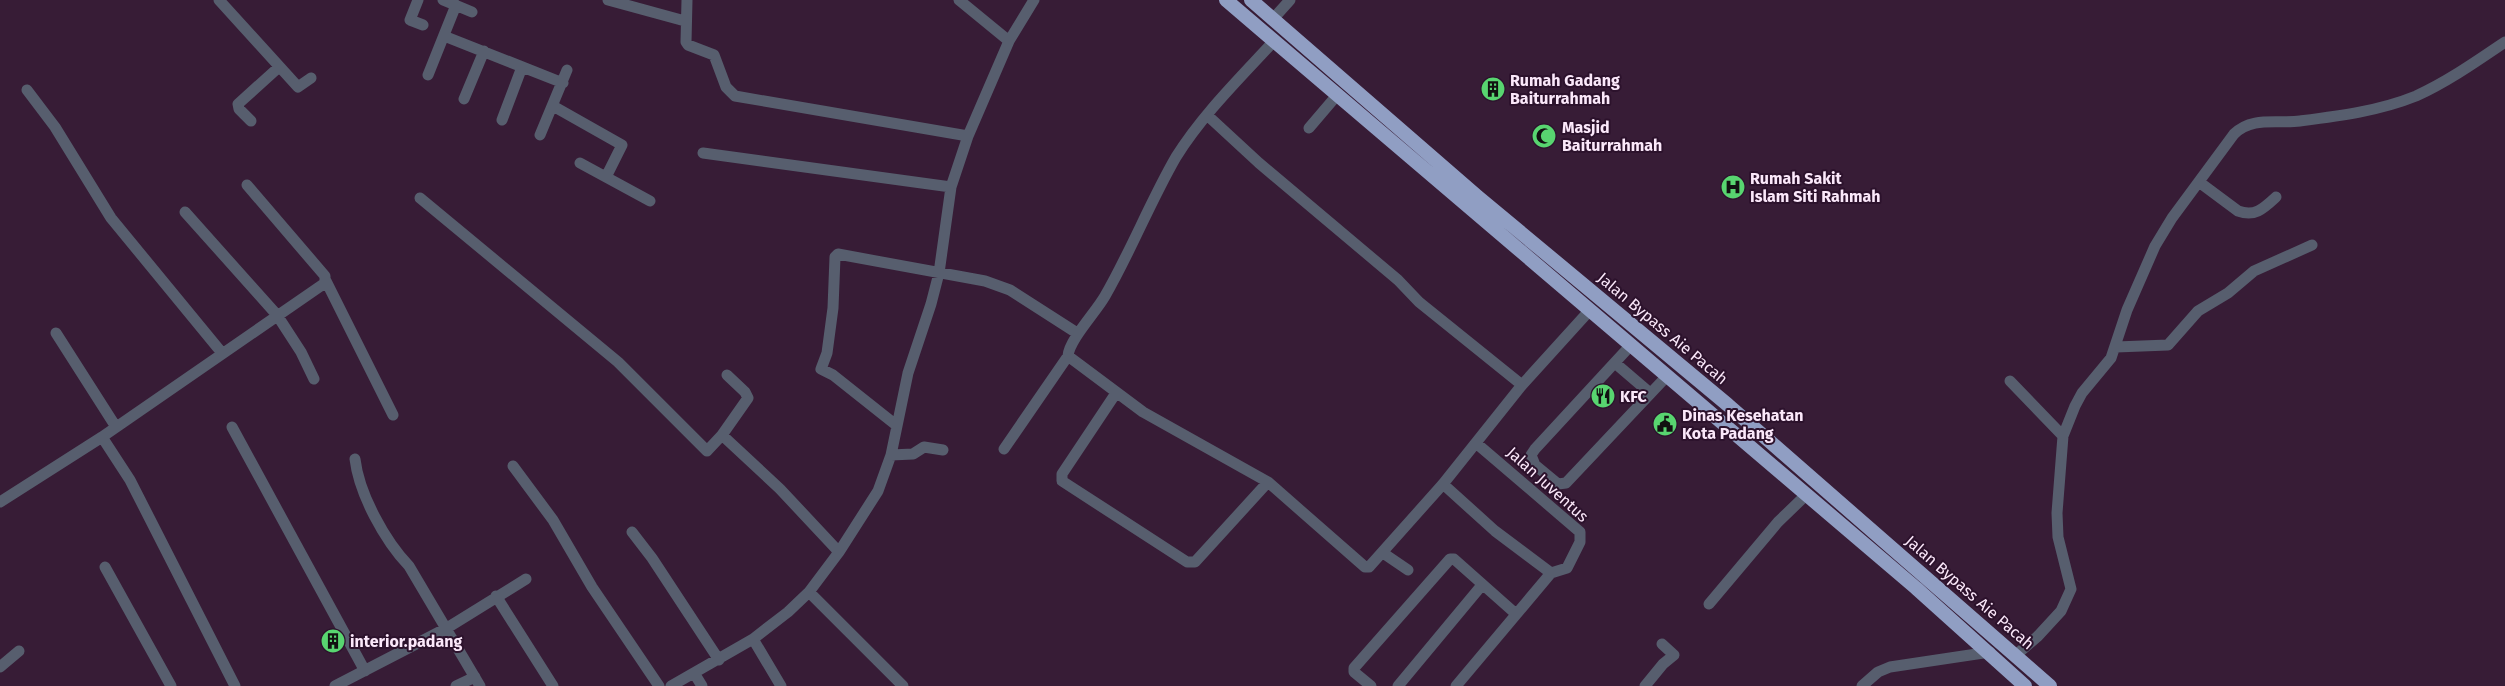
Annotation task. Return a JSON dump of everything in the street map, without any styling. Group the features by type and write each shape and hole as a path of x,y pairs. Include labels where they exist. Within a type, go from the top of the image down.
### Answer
{"highway":[{"path":"1226,0 1916,588 1990,652 2025,686"},
{"name":"Jalan Bypass Aie Pacah","path":"1251,0 1382,114 1728,405 2016,654 2050,686"},
{"path":"1373,126 1382,114"},
{"path":"1916,588 1926,576"}],"street":[{"path":"219,0 298,87 310,78"},
{"path":"418,0 410,20 423,25"},
{"path":"443,0 472,12"},
{"path":"608,0 685,21"},
{"path":"687,0 685,37 688,45 714,55 726,87 735,96 968,136"},
{"path":"959,0 1009,41"},
{"path":"672,686 753,639 788,612 809,592 839,552 878,491 891,455 908,373 931,304 939,273 951,187 968,136 1009,41 1034,0"},
{"path":"1273,19 1290,0"},
{"path":"428,75 456,5"},
{"path":"444,36 563,83"},
{"path":"1004,449 1068,356 1077,333 1091,318 1106,295 1176,158 1206,115 1274,41"},
{"path":"2016,654 2038,636 2061,611 2071,589 2058,538 2057,513 2063,436 2082,393 2111,358 2126,310 2155,246 2234,134 2244,126 2261,122 2295,122 2383,107 2416,96 2443,82 2505,42"},
{"path":"464,99 484,52"},
{"path":"251,121 239,109 238,104 279,67"},
{"path":"502,120 522,67"},
{"path":"540,136 567,70"},
{"path":"27,90 55,127 111,218 222,353"},
{"path":"1308,128 1338,94"},
{"path":"553,106 622,145 606,177"},
{"path":"1206,115 1259,163 1398,280 1420,302 1522,385"},
{"path":"703,152 951,187"},
{"path":"580,164 650,201"},
{"path":"2199,182 2238,211 2246,213 2257,213 2276,197"},
{"path":"248,185 325,276 393,415"},
{"path":"420,198 618,362 707,451 722,435 748,398 745,392 727,375"},
{"path":"185,212 277,315 301,352 314,379"},
{"path":"2116,347 2165,346 2171,344 2198,311 2228,293 2254,271 2312,245"},
{"path":"896,425 833,375 821,369 827,353 832,316 835,257 842,253 985,281 1010,290 1077,333"},
{"path":"0,502 102,437 326,281"},
{"path":"1068,356 1142,412 1268,482 1365,567 1371,566 1383,553 1443,484 1522,385 1590,310"},
{"path":"56,333 116,427"},
{"path":"1631,345 1535,449 1531,456 1535,465 1558,484 1566,483 1667,376"},
{"path":"1615,363 1650,393"},
{"path":"2010,381 2063,436"},
{"path":"1116,393 1062,474 1062,481 1187,562 1195,562 1268,482"},
{"path":"232,427 365,670"},
{"path":"722,435 780,489 839,552"},
{"path":"102,437 130,480 235,686"},
{"name":"Jalan Juventus","path":"1476,443 1580,532 1580,542 1567,568 1552,573"},
{"path":"891,455 908,456 924,447 943,450"},
{"path":"355,458 361,486 381,526 397,554 409,566 478,682 456,686"},
{"path":"513,466 553,520 592,587 659,686"},
{"path":"1443,484 1495,531 1552,573 1456,686"},
{"path":"1709,604 1778,522 1806,495"},
{"path":"632,532 652,558 719,660"},
{"path":"1383,553 1408,570"},
{"path":"1371,686 1354,672 1354,668 1448,560 1454,559 1516,614"},
{"path":"105,567 170,686"},
{"path":"335,686 447,628 526,579"},
{"path":"1398,686 1482,585"},
{"path":"809,592 903,686"},
{"path":"496,596 553,686"},
{"path":"753,639 781,686"},
{"path":"1645,686 1663,664 1674,655 1662,644"},
{"path":"0,667 20,651"},
{"path":"1862,686 1878,672 1890,667 1990,652"},
{"path":"694,674 702,686"}],"place":[{"name":"Rumah Gadang Baiturrahmah","path":"1493,89"},
{"name":"Masjid Baiturrahmah","path":"1544,136"},
{"name":"Rumah Sakit Islam Siti Rahmah","path":"1733,187"},
{"name":"KFC","path":"1603,396"},
{"name":"Dinas Kesehatan Kota Padang","path":"1665,424"},
{"name":"interior.padang","path":"333,641"}]}
